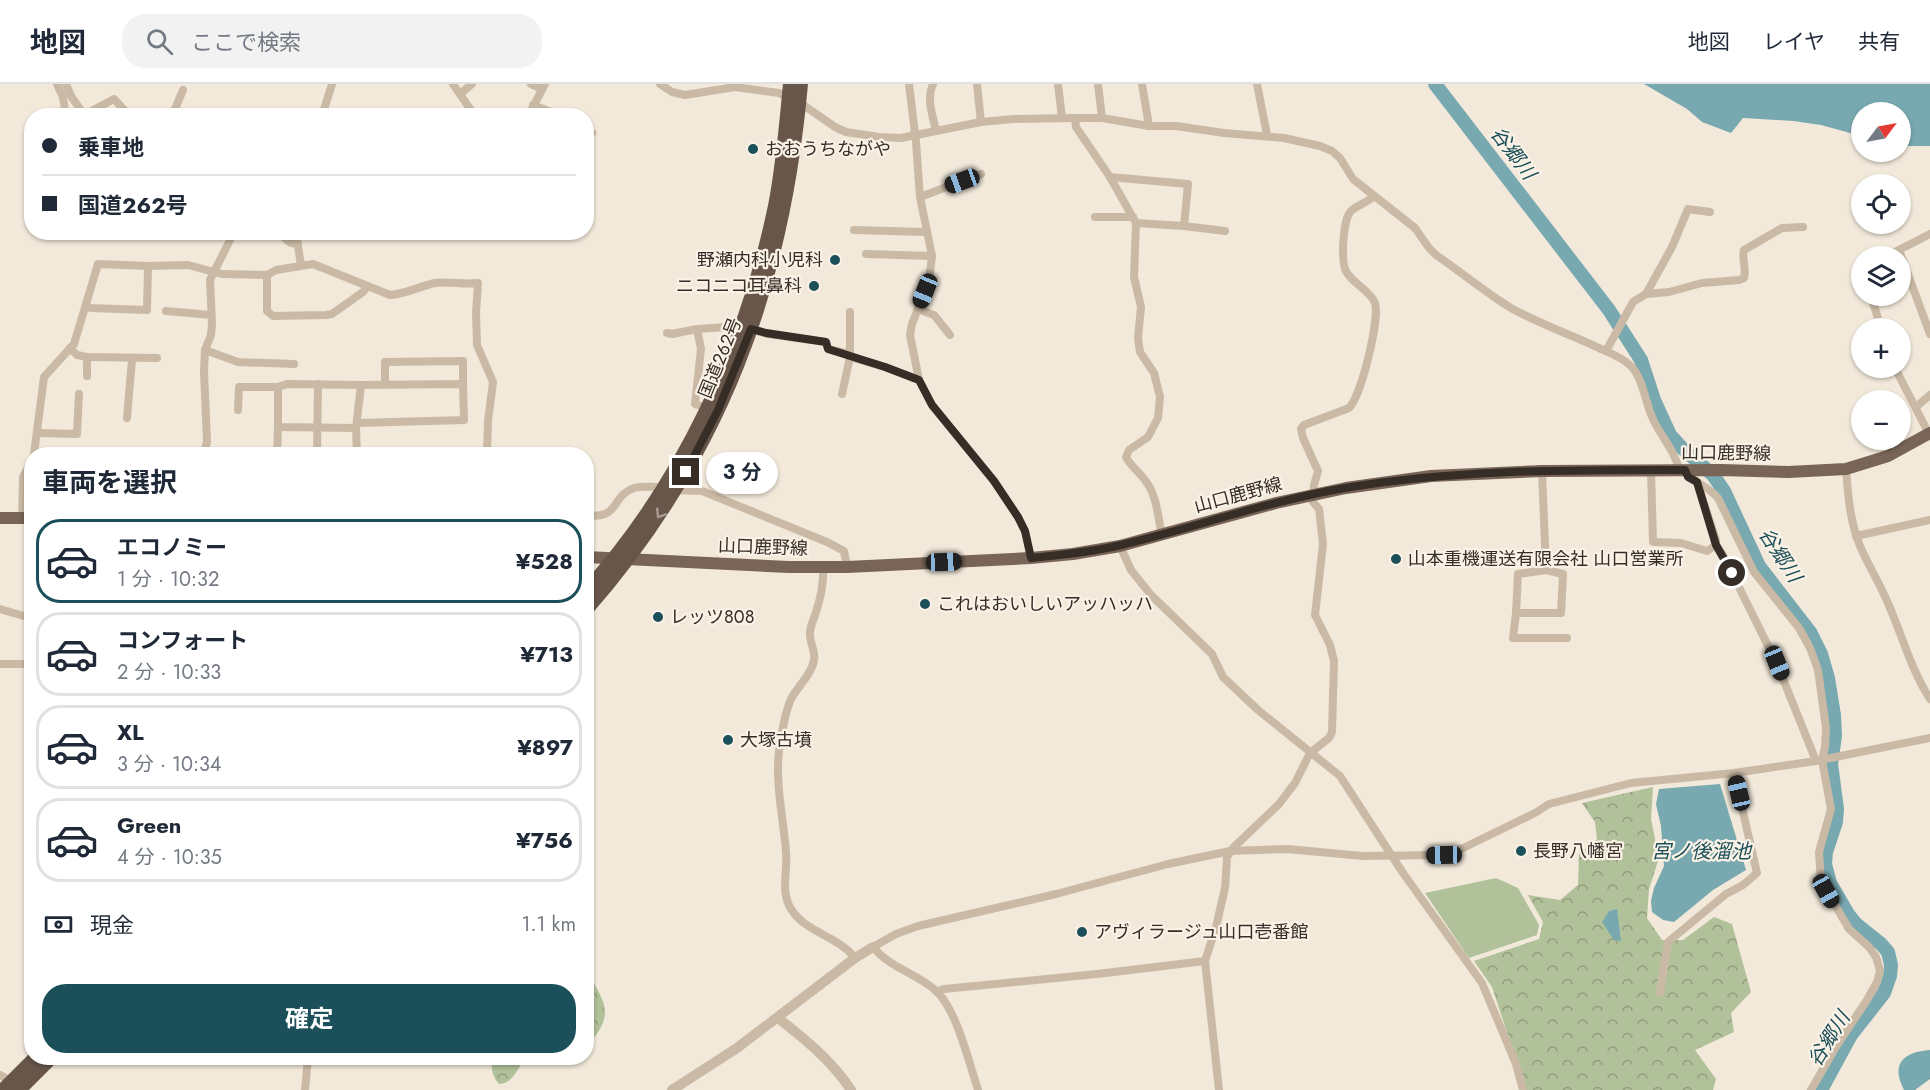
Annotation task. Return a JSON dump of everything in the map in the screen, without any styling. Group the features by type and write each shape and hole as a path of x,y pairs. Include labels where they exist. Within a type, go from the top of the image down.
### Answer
{"highway":[{"name":"国道262号","path":"670,488 765,288 784,208 793,94 801,84"},
{"name":"国道262号","path":"594,598 670,488 718,410 747,327"},
{"name":"国道262号","path":"594,584 621,559"},
{"path":"14,1085 30,1065"},
{"path":"14,1085 41,1065"}],"main road":[{"name":"山口鹿野線","path":"594,557 789,567 847,567 1031,558 1120,546 1313,494 1431,476 1542,471 1651,470 1689,473 1720,470 1788,472 1846,469 1888,456 1930,434"},
{"path":"0,518 24,518"}],"street":[{"path":"57,84 65,108"},
{"path":"66,84 79,108"},
{"path":"324,108 332,84"},
{"path":"453,84 470,108"},
{"path":"460,94 472,84"},
{"path":"531,84 544,87 532,108"},
{"path":"660,84 672,92 685,94 735,87 793,94 835,127 846,132 879,137 901,138 981,122 1013,119 1102,118 1149,126 1176,126 1224,134 1267,135 1320,146 1332,151 1340,158 1353,179 1415,228 1436,255 1511,308 1626,362 1633,369 1651,416 1662,437 1689,473 1716,545 1777,663 1821,760 1831,809 1819,852 1821,880 1848,930 1869,947 1876,957 1880,971 1867,1000 1811,1090"},
{"path":"909,84 920,196 932,256 929,281 910,335 919,380 932,405 994,481 1018,517 1025,531 1031,558"},
{"path":"933,84 930,104 936,131"},
{"path":"977,84 981,122"},
{"path":"1058,84 1062,118"},
{"path":"1098,84 1102,118"},
{"path":"1142,84 1149,126"},
{"path":"1257,84 1267,135"},
{"path":"175,108 183,90"},
{"path":"97,108 114,99 122,108"},
{"path":"533,105 541,108"},
{"path":"1075,118 1076,127 1110,177 1134,220 1134,277 1141,306 1138,338 1140,352 1154,373 1160,397 1158,418 1148,437 1129,450 1126,457 1130,465 1147,482 1153,495 1162,535"},
{"path":"920,196 981,174"},
{"path":"1110,177 1188,184 1184,225"},
{"path":"1219,1090 1205,961 1225,888 1227,856 1279,804 1295,783 1310,753 1329,738 1332,732 1334,661 1330,645 1315,615 1320,587 1323,544 1319,509 1313,502 1318,471 1301,429 1304,425 1352,405 1374,336 1376,306 1373,299 1347,274 1342,258 1342,247 1351,211 1374,196"},
{"path":"1646,294 1672,247 1688,209 1710,212"},
{"path":"1095,217 1225,231"},
{"path":"1606,351 1633,302 1646,294 1670,292 1702,283 1744,278 1746,270 1744,250 1782,228 1803,227"},
{"path":"854,230 926,232"},
{"path":"1907,246 1930,234"},
{"path":"206,447 205,350 211,335 210,280 230,240"},
{"path":"287,240 298,244"},
{"path":"298,240 301,265"},
{"path":"866,254 932,256"},
{"path":"35,447 44,378 74,344 98,264 148,267 188,265 222,274 267,275 276,270 313,264 390,295 399,295 436,283 478,283 477,345 493,382 487,447"},
{"path":"86,307 151,310 148,267"},
{"path":"267,275 267,311 273,316 332,314 363,292 367,286"},
{"path":"1911,283 1930,334"},
{"path":"918,309 934,315 950,335"},
{"path":"166,311 211,315"},
{"path":"842,394 850,357 850,312"},
{"path":"667,333 747,327 778,336 826,342 828,349 919,380"},
{"path":"697,329 701,348 695,404 707,408"},
{"path":"70,348 77,355 87,357 157,358"},
{"path":"205,350 238,362 294,364"},
{"path":"87,357 87,376"},
{"path":"127,418 132,359"},
{"path":"278,427 317,428 464,420 463,361 385,362 385,384"},
{"path":"1900,378 1930,434"},
{"path":"238,410 239,387 278,387 287,384 463,384"},
{"path":"317,447 318,384"},
{"path":"357,447 362,385"},
{"path":"277,447 278,387"},
{"path":"38,433 77,434 79,394"},
{"path":"1916,407 1930,395"},
{"path":"1846,469 1849,502 1856,536 1888,602 1915,673 1930,699"},
{"path":"1651,470 1653,542 1681,543 1707,551 1716,545"},
{"path":"1542,471 1546,570"},
{"path":"1689,473 1711,489 1718,498 1754,572 1799,628 1810,648 1818,669 1826,713 1825,747 1821,760"},
{"path":"594,516 607,514 620,497 634,488 702,491 827,542 844,551 847,567"},
{"path":"1856,536 1930,520"},
{"path":"1120,546 1131,570 1151,596 1212,654 1223,677 1258,710 1340,776 1392,856 1482,983 1516,1064 1523,1090"},
{"path":"823,567 821,595 810,632 814,661 791,700 778,757 777,786 787,865 784,889 791,909 799,918 809,927 838,942 855,958"},
{"path":"1516,613 1561,613 1563,574 1546,570 1518,574 1513,638 1567,638"},
{"path":"0,609 24,616"},
{"path":"0,664 24,664"},
{"path":"672,1090 737,1048 855,958 896,934 918,926 1056,894 1168,864 1230,851 1287,849 1332,854 1444,855 1461,849 1549,804 1631,783 1734,773 1821,760 1930,738"},
{"path":"1660,992 1668,942 1726,894 1743,885 1757,873 1734,773"},
{"path":"873,947 880,956 938,992 954,1021 978,1090"},
{"path":"938,992 944,989 1205,961"},
{"path":"778,1018 830,1063 851,1090"},
{"path":"304,1090 307,1065"}],"green space":[{"path":"1653,787 1651,819 1659,858 1649,889 1647,918 1662,940 1683,940 1714,917 1732,924 1751,992 1731,1013 1734,1032 1695,1050 1716,1079 1713,1090 1526,1090 1492,987 1474,961 1539,939 1543,922 1528,895 1560,900 1578,885 1579,854 1597,839 1595,822 1582,803"},
{"path":"1496,878 1518,888 1539,925 1537,935 1469,958 1425,893"},
{"path":"594,983 601,996 605,1012 594,1037"},
{"path":"492,1065 521,1065 510,1079 499,1084 492,1072"}],"water":[{"path":"1644,84 1930,84 1930,146 1911,146 1911,102 1851,102 1851,133 1821,125 1793,121 1743,118 1731,133 1702,122 1687,109"},
{"name":"宮ノ後溜池","path":"1720,784 1746,870 1713,890 1674,922 1663,920 1652,912 1651,901 1664,866 1661,826 1656,804 1659,789"},
{"path":"1617,909 1621,941 1614,940 1602,922 1609,911"},
{"path":"1930,1050 1930,1079 1915,1090 1904,1090 1898,1073 1902,1061 1913,1053"}],"waterway":[{"name":"谷郷川","path":"1435,84 1609,310 1641,360 1654,400 1670,435 1713,475 1724,491 1759,566 1810,632 1821,654 1828,678 1834,715 1835,736 1831,764 1837,809 1825,864 1830,883 1848,914 1888,952 1891,965 1884,993 1851,1035 1821,1090"}],"place":[{"name":"おおうちながや","path":"753,149"},
{"name":"野瀬内科小児科","path":"835,260"},
{"name":"ニコニコ耳鼻科","path":"814,286"},
{"name":"山本重機運送有限会社 山口営業所","path":"1396,559"},
{"name":"これはおいしいアッハッハ","path":"925,604"},
{"name":"レッツ808","path":"658,617"},
{"name":"大塚古墳","path":"728,740"},
{"name":"長野八幡宮","path":"1521,851"},
{"name":"アヴィラージュ山口壱番館","path":"1082,932"}],"route":[{"path":"686,472 718,410 751,329 789,338 826,342 828,349 919,380 932,405 994,481 1018,517 1025,531 1031,558 1120,546 1313,494 1431,476 1542,471 1685,470 1688,477 1697,482 1716,545 1732,573"}]}
